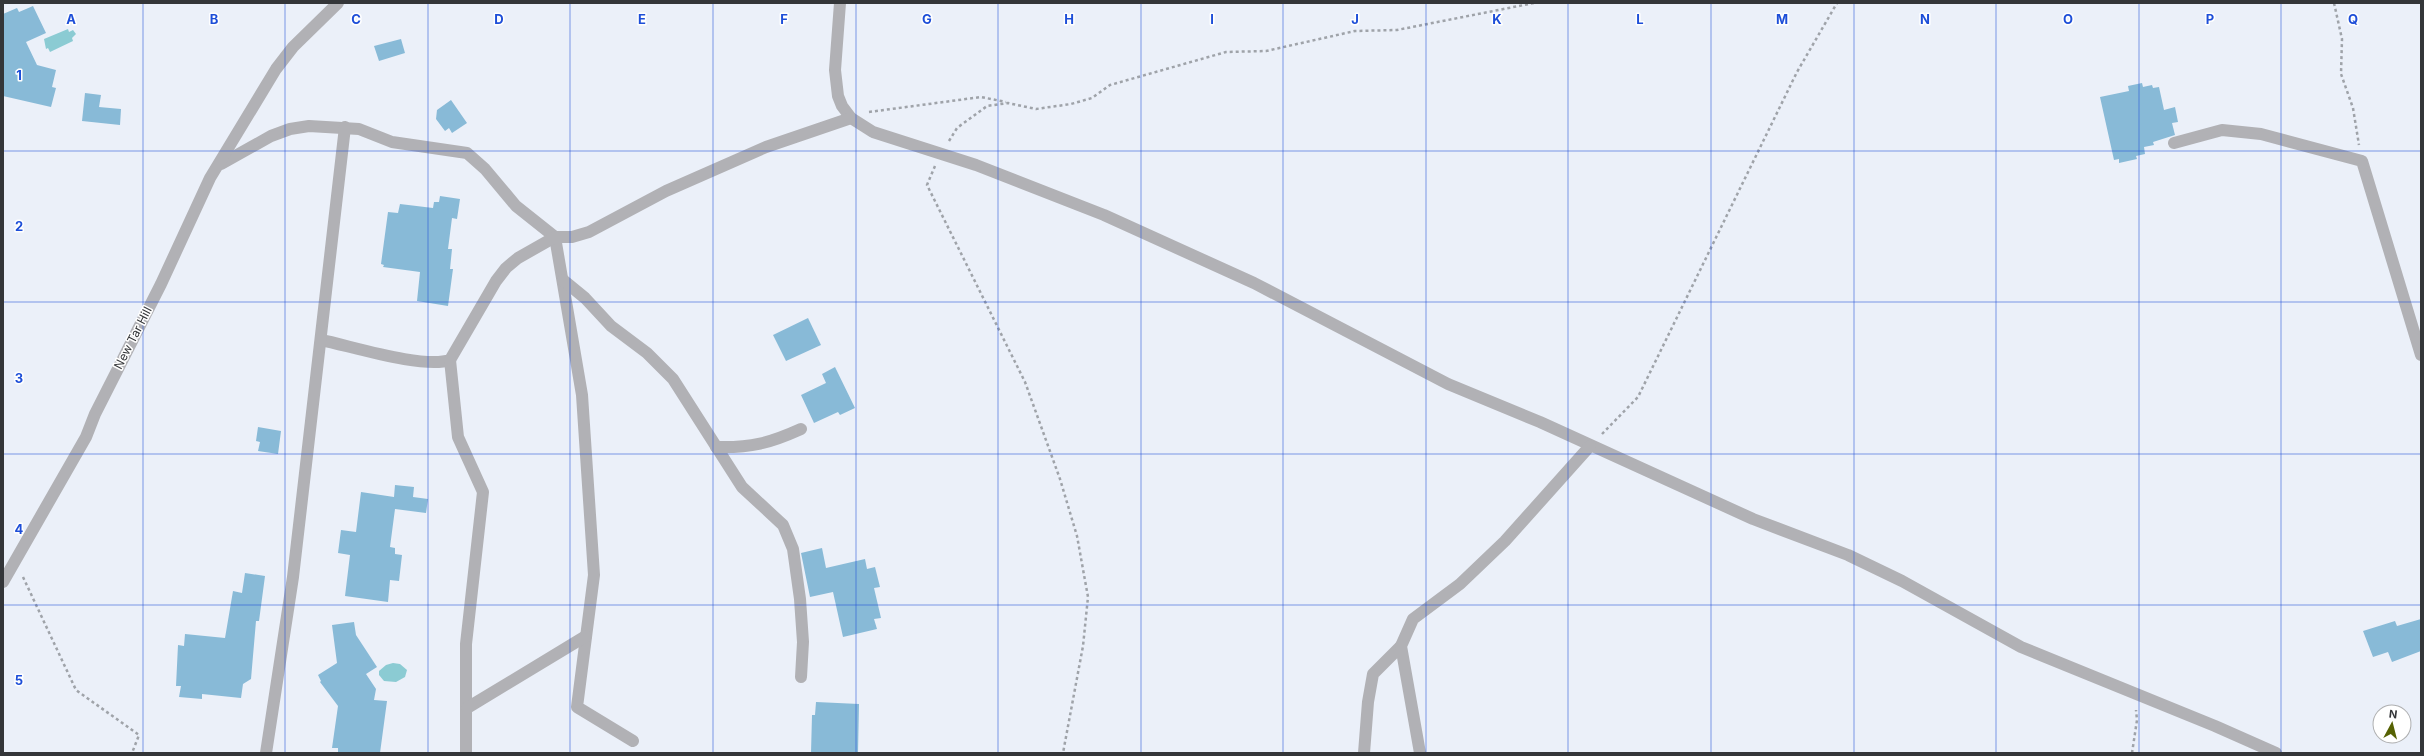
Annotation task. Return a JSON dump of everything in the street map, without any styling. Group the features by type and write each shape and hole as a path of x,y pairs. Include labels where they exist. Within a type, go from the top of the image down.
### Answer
{"street":[{"name":"New Tar Hill","path":"3,582 86,438 95,414 161,284 210,178 220,164 260,94 293,48 338,3"},
{"path":"840,3 835,42 836,83 842,106 851,118 873,132 976,165 1104,215 1294,303 1409,365 1753,519 1848,555 1902,581 2021,647 2276,753"},
{"path":"466,753 466,644 483,492 458,437 450,360 506,268 518,258 555,237 572,237 589,232 666,191 766,147 851,118"},
{"path":"220,164 271,136 290,129 309,126 359,129 392,142 467,153 485,169 516,206 555,237 582,395 593,567 577,707 633,741"},
{"path":"266,753 293,577 345,127"},
{"path":"2174,144 2222,130 2261,134 2362,161 2421,355"},
{"path":"563,280 585,298 611,326 647,353 673,379 742,487 782,525 794,550 803,642 801,677"},
{"path":"321,340 418,361 441,363 450,360"},
{"path":"716,446 743,448 772,442 801,429"},
{"path":"1364,753 1368,702 1373,674 1401,646 1413,620 1460,584 1506,541 1590,446"},
{"path":"467,708 586,636"},
{"path":"1401,646 1420,753"}],"path":[{"path":"851,118 872,112 918,107 981,97 1036,109 1071,104 1092,98 1110,85 1226,52 1266,51 1355,31 1397,30 1534,3"},
{"path":"1590,446 1638,397 1797,72 1837,3"},
{"path":"2334,3 2342,39 2341,74 2353,108 2362,161"},
{"path":"1008,103 987,106 958,128 940,153 926,185 1025,382 1060,479 1077,536 1088,597 1083,646 1062,753"},
{"path":"15,561 76,690 138,735 132,753"},
{"path":"2132,753 2137,720 2133,693"}],"water":[{"path":"68,29 69,32 73,30 76,34 72,38 73,41 50,52 48,48 46,49 44,39"},
{"path":"393,663 400,664 407,670 405,677 396,682 384,681 379,675 379,671 386,665"}],"building":[{"path":"33,6 46,33 26,42 37,65 56,70 52,87 56,88 51,107 3,96 3,14 17,8 19,12"},
{"path":"401,39 405,53 379,61 374,46"},
{"path":"2142,83 2143,87 2152,85 2153,88 2159,87 2164,110 2175,107 2178,122 2172,123 2175,135 2153,142 2154,145 2144,147 2145,154 2136,156 2137,159 2119,163 2119,159 2114,160 2100,97 2129,91 2128,86"},
{"path":"85,93 101,95 99,107 121,109 120,125 82,121"},
{"path":"451,100 467,123 452,133 449,128 445,131 436,119 437,110"},
{"path":"440,196 460,199 457,219 452,218 448,249 452,249 450,269 453,269 448,306 417,301 420,272 383,267 384,265 381,264 388,212 398,213 400,204 433,208 434,202 439,202"},
{"path":"808,318 821,345 786,361 773,335"},
{"path":"835,367 855,408 840,415 838,412 814,423 801,395 826,383 822,374"},
{"path":"258,427 281,431 278,454 258,451 260,442 256,441"},
{"path":"395,485 414,487 413,497 428,499 426,513 395,509 390,547 395,548 395,554 402,555 399,581 390,580 388,602 345,596 350,555 338,553 341,530 356,532 361,492 394,497"},
{"path":"822,548 826,568 865,559 867,569 875,567 880,587 874,588 881,618 874,619 877,629 843,637 833,592 810,597 801,553"},
{"path":"245,573 265,576 259,621 256,621 251,679 243,684 241,698 202,694 202,699 179,697 181,686 176,686 178,645 184,646 185,634 225,638 233,591 242,593"},
{"path":"2421,619 2421,651 2392,662 2388,652 2373,657 2363,631 2395,621 2397,626"},
{"path":"354,622 356,635 377,667 366,674 376,689 374,700 387,701 380,753 338,753 338,748 332,748 338,706 320,682 321,681 318,675 337,663 332,625"},
{"path":"816,702 859,704 858,753 811,753 812,715 815,715"}]}
